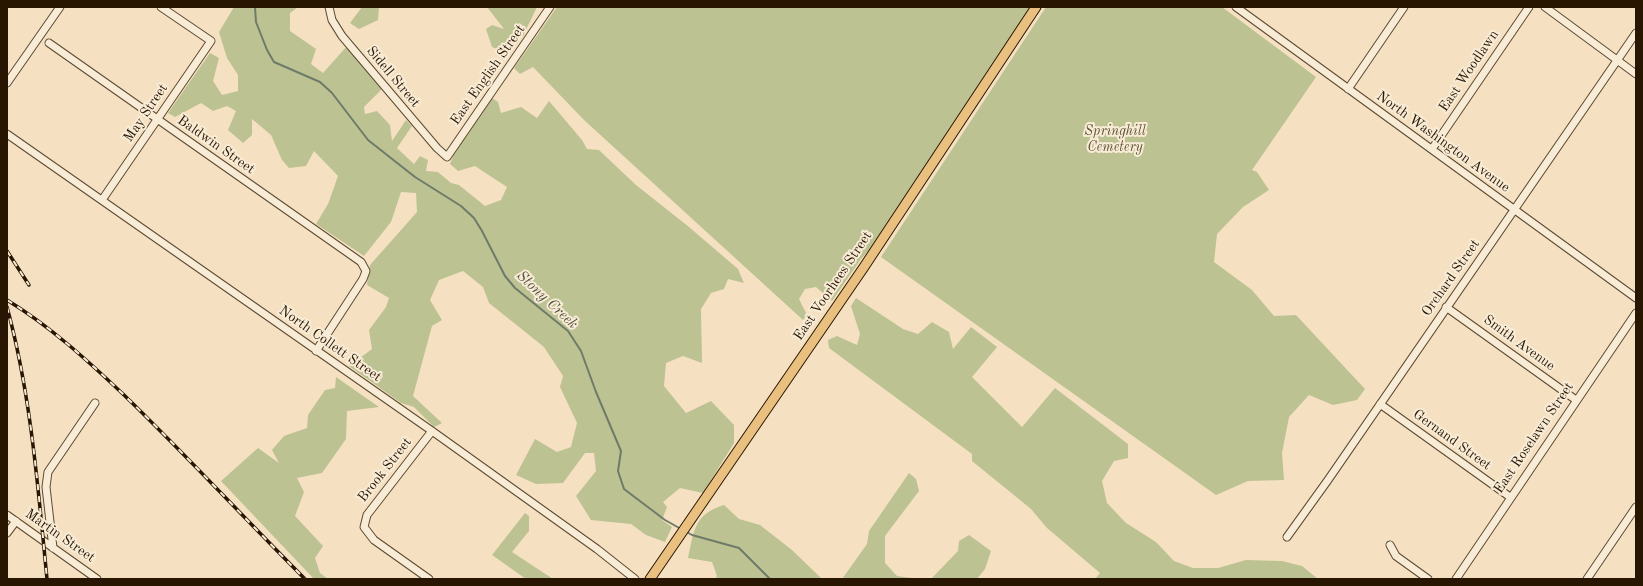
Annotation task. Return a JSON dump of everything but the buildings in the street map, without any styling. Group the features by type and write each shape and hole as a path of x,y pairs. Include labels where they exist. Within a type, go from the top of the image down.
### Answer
{"main road":[{"name":"East Voorhees Street","path":"650,579 864,266 1036,7"}],"street":[{"path":"7,84 60,7"},
{"name":"May Street","path":"102,200 211,40 161,7"},
{"name":"Sidell Street","path":"329,7 332,20 342,36 437,148 447,157"},
{"name":"East English Street","path":"447,157 550,7"},
{"name":"North Washington Avenue","path":"1236,7 1636,298"},
{"path":"1348,89 1404,7"},
{"name":"East Woodlawn","path":"1432,149 1529,7"},
{"path":"1545,7 1636,74"},
{"name":"Orchard Street","path":"1287,537 1636,33"},
{"name":"Baldwin Street","path":"49,43 361,262 366,271 363,279 316,351"},
{"name":"North Collett Street","path":"7,134 432,431 597,549 635,579"},
{"name":"Smith Avenue","path":"1446,307 1576,400"},
{"name":"East Roselawn Street","path":"1456,579 1510,497 1636,313"},
{"path":"53,548 46,487 48,472 95,403"},
{"name":"Gernand Street","path":"1380,404 1510,497"},
{"name":"Brook Street","path":"429,579 374,540 364,527 367,515 432,431"},
{"path":"1587,579 1636,508"},
{"name":"Martin Street","path":"7,515 43,539 53,548 97,579"},
{"path":"7,533 16,521"},
{"path":"1390,545 1396,556 1428,579"}],"green space":[{"path":"234,7 298,7 290,13 290,31 316,49 311,64 323,73 347,46 383,88 364,107 365,114 377,111 390,125 392,141 406,120 412,126 397,148 414,164 420,156 428,160 426,171 438,172 451,183 459,185 485,206 501,200 507,187 475,166 458,171 450,164 455,151 492,98 498,102 501,113 521,107 537,118 549,101 582,140 587,149 599,150 636,185 689,227 738,269 744,283 728,279 724,289 711,293 701,309 702,363 683,356 666,363 664,386 686,413 711,401 734,425 734,443 703,493 680,488 663,502 667,507 662,520 672,527 665,542 646,535 631,524 591,520 576,496 596,471 594,453 585,453 563,483 536,484 516,475 535,439 557,452 571,447 577,423 560,387 563,376 544,347 489,303 483,287 463,271 439,280 430,300 442,320 432,326 413,396 442,423 434,427 414,407 401,403 349,366 372,349 369,330 386,307 389,298 367,285 370,265 417,212 416,193 401,192 391,222 364,256 316,224 328,204 338,176 314,151 306,166 289,168 282,160 271,135 252,119 252,135 243,143 228,130 236,111 227,106 213,111 201,103 175,117 168,113 210,53 219,58 213,81 222,95 238,91 238,75 227,58 219,32"},
{"path":"362,7 379,7 378,20 359,29 350,23"},
{"path":"487,7 537,7 523,36 508,38 505,52 492,47 486,29 492,25 504,29"},
{"path":"557,7 1031,7 869,250 832,301 816,287 805,289 799,299 807,315 803,320 584,120 533,67 520,74 514,68"},
{"name":"Springhill Cemetery","path":"1046,7 1222,7 1316,77 1252,170 1257,172 1269,190 1243,207 1217,234 1214,262 1252,290 1274,316 1296,315 1365,389 1357,400 1333,405 1309,395 1289,417 1282,453 1284,480 1248,481 1216,495 881,257"},
{"path":"856,298 903,329 918,334 932,322 949,332 953,349 971,327 997,347 972,377 1022,427 1055,388 1128,444 1128,458 1114,461 1102,481 1107,503 1126,523 1156,542 1174,561 1193,568 1218,568 1246,560 1282,561 1302,566 1318,579 1095,579 1100,573 1047,528 1031,509 972,461 972,454 829,348 828,340 837,336 857,345 860,334 851,306"},
{"path":"336,377 379,407 347,411 346,439 322,473 297,478 304,492 295,516 323,546 315,558 320,573 328,579 314,579 221,481 258,448 279,463 272,450 284,436 307,428 308,415 325,390 335,388"},
{"path":"909,473 916,479 919,491 885,536 885,563 897,576 920,579 842,579 867,544 869,531"},
{"path":"724,505 739,519 760,525 792,550 822,579 715,579 717,576 712,562 688,558 694,532 701,519 707,513"},
{"path":"525,513 529,516 529,531 512,552 553,579 526,579 492,555"},
{"path":"969,535 991,551 985,569 977,579 931,579 958,551 959,541"}],"waterway":[{"name":"Stony Creek","path":"255,7 256,22 267,50 274,62 320,82 332,93 368,140 415,177 461,206 474,218 505,276 515,288 568,331 581,351 596,392 621,451 618,471 624,489 665,520 681,529"},
{"name":"Stony Creek","path":"685,531 692,535 739,548 770,579"}],"railway":[{"path":"7,251 29,285"},
{"path":"7,300 39,321 54,333 124,395 170,440 305,579"},
{"path":"7,307 28,408 37,476 47,579"}]}
